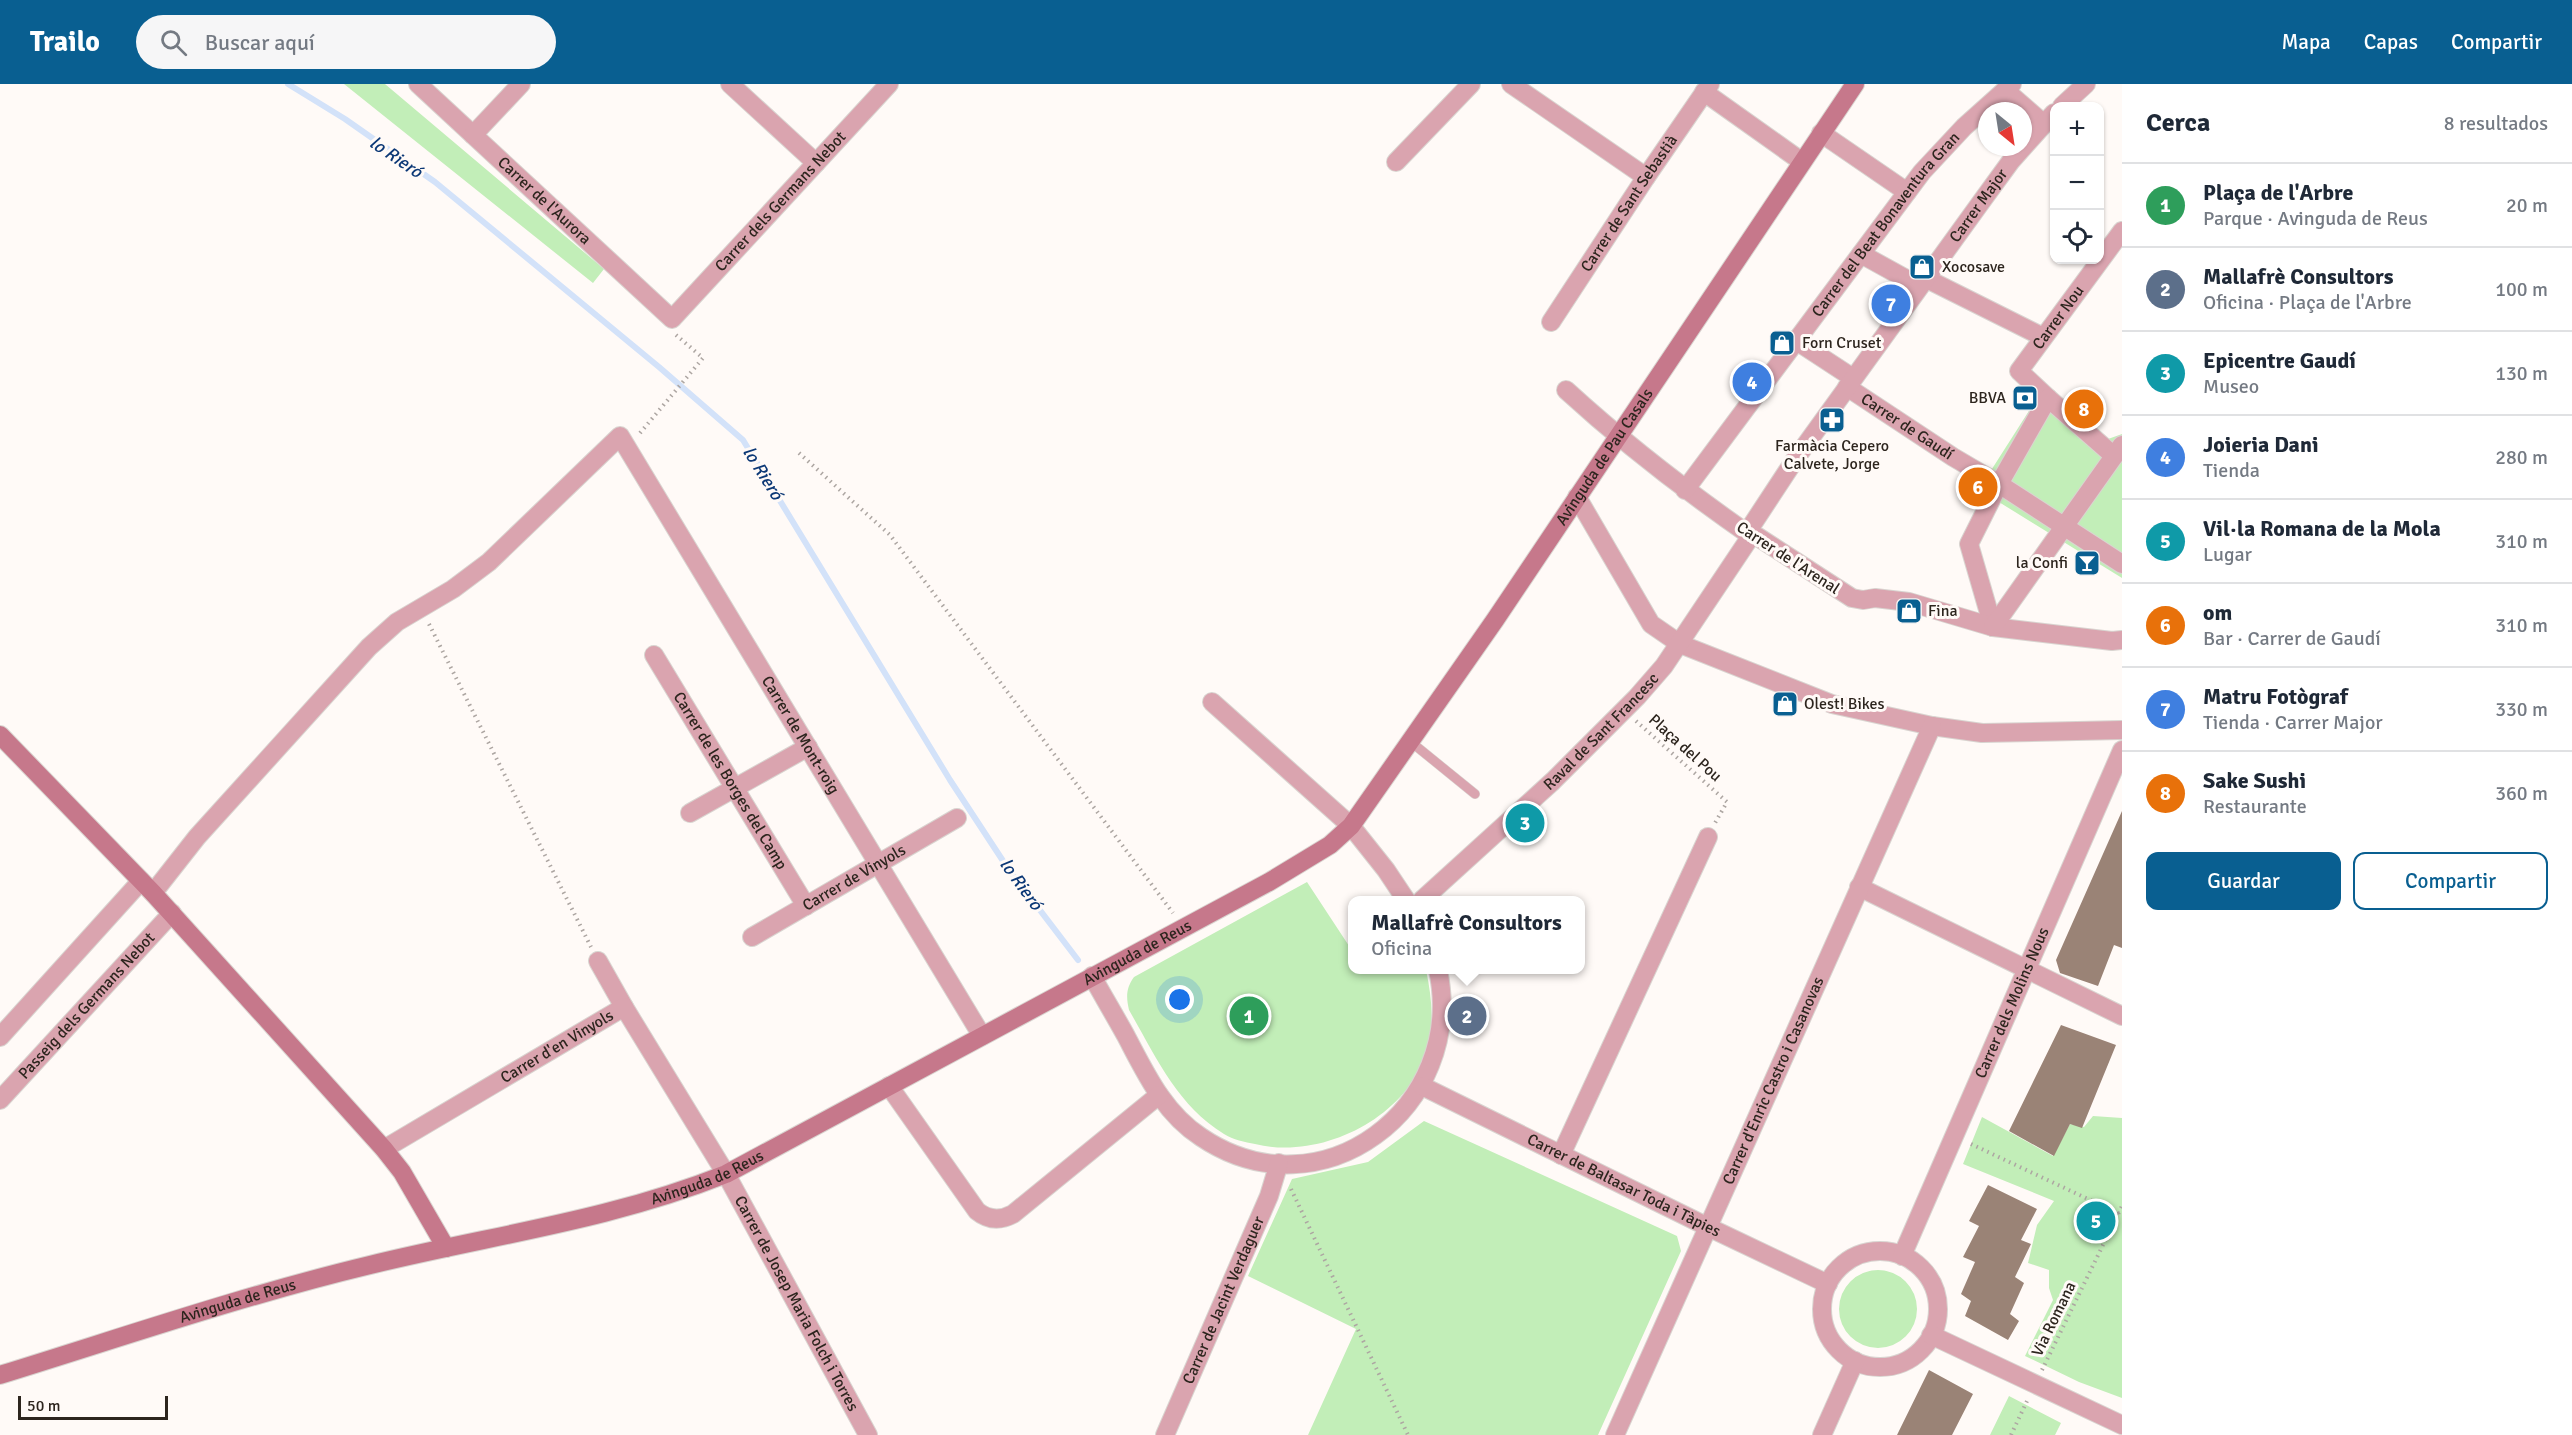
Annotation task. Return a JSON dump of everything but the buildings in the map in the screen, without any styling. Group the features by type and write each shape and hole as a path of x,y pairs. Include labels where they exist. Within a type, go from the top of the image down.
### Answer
{"street":[{"name":"Carrer de l'Aurora","path":"418,84 672,319"},
{"path":"473,135 521,84"},
{"path":"730,84 816,163"},
{"name":"Carrer dels Germans Nebot","path":"672,319 889,84"},
{"path":"1396,162 1471,84"},
{"path":"1511,84 1646,177"},
{"name":"Avinguda de Pau Casals","path":"1351,826 1411,742 1855,84"},
{"path":"2066,102 2086,84"},
{"path":"2008,87 2049,119"},
{"name":"Carrer del Beat Bonaventura Gran","path":"1685,490 1907,192 1946,144 2008,87"},
{"path":"1707,88 1801,162"},
{"name":"Carrer de Sant Sebastià","path":"1551,322 1707,88"},
{"name":"Carrer Major","path":"1751,536 1748,531 1850,382 2011,161 2049,119"},
{"path":"1821,133 1907,192"},
{"name":"Carrer Nou","path":"2048,398 2019,371 2122,231"},
{"path":"1861,254 2043,337"},
{"name":"Carrer de Gaudí","path":"1796,340 1953,457 2122,564"},
{"name":"Carrer de l'Arenal","path":"1566,390 1617,437 1685,490 1751,536 1758,537 1852,598 1909,602 1993,627 2112,641 2122,640"},
{"path":"2048,398 2118,451 1993,627 1969,544 1999,484 2048,398"},
{"path":"0,1037 197,837 369,647 397,621 471,577 489,562 620,436"},
{"name":"Carrer de Mont-roig","path":"620,436 982,1036"},
{"path":"1577,497 1647,618 1659,632 1680,644 1832,704 1932,726 1982,733 2122,730"},
{"name":"Raval de Sant Francesc","path":"1426,896 1553,781 1664,666 1751,536"},
{"name":"Carrer de les Borges del Camp","path":"654,655 806,906"},
{"path":"1212,702 1351,826 1403,896"},
{"name":"Carrer d'Enric Castro i Casanovas","path":"1615,1435 1932,726"},
{"path":"0,735 172,913 384,1149 402,1172 446,1248"},
{"path":"690,813 808,747"},
{"name":"Carrer dels Molins Nous","path":"1902,1256 2122,750"},
{"name":"Carrer de Vinyols","path":"752,937 957,818"},
{"name":"Avinguda de Reus","path":"0,1376 311,1280 446,1248 598,1216 675,1194 726,1174 1310,858 1340,837 1351,826"},
{"path":"1561,1155 1708,837"},
{"path":"1859,887 2122,1016"},
{"name":"Passeig dels Germans Nebot","path":"0,1100 172,913"},
{"path":"598,961 624,1007"},
{"path":"1092,976 1159,1095 1189,1129 1216,1146 1247,1158 1279,1163 1325,1159 1354,1148 1393,1122 1422,1086 1435,1058 1442,1028 1443,997 1439,974"},
{"name":"Carrer d'en Vinyols","path":"384,1149 624,1007 726,1174"},
{"path":"889,1086 977,1211 994,1219 1006,1218 1013,1214 1159,1095"},
{"name":"Carrer de Baltasar Toda i Tàpies","path":"1422,1086 1828,1284"},
{"name":"Carrer de Jacint Verdaguer","path":"1165,1435 1269,1196 1279,1163"},
{"name":"Carrer de Josep Maria Folch i Torres","path":"726,1174 868,1435"},
{"path":"1881,1252 1902,1256 1924,1272 1936,1296 1936,1322 1931,1335 1915,1355 1898,1364 1880,1367 1855,1361 1842,1353 1832,1342 1825,1328 1822,1313 1823,1298 1828,1284 1836,1272 1859,1255 1881,1252"},
{"path":"1931,1335 2122,1425"},
{"path":"1822,1435 1855,1361"}],"lane":[{"path":"1411,742 1475,794"}],"path":[{"path":"620,436 636,438 703,358 671,331 672,319"},
{"path":"799,453 890,535 1184,928"},
{"path":"421,608 598,961"},
{"name":"Plaça del Pou","path":"1624,710 1727,802 1708,837"},
{"path":"1954,1136 2120,1214"},
{"path":"1279,1163 1408,1435"},
{"name":"Via Romana","path":"2011,1435 2122,1206"}],"green space":[{"path":"344,84 385,84 604,269 593,283"},
{"path":"2043,389 2108,439 2122,434 2122,578 1994,499 1983,483"},
{"path":"1307,882 1348,944 1348,974 1427,974 1432,1012 1429,1044 1415,1078 1399,1099 1379,1116 1356,1130 1332,1140 1306,1146 1280,1147 1243,1142 1228,1136 1208,1122 1193,1109 1169,1079 1129,1010 1128,989 1134,977"},
{"path":"2093,1116 2122,1118 2122,1398 2079,1382 2025,1356 2053,1300 2049,1288 2049,1270 2028,1263 2037,1225 2054,1201 1963,1164 1982,1117 2053,1156 2070,1124 2084,1127"},
{"path":"1424,1121 1677,1236 1681,1251 1598,1435 1308,1435 1356,1329 1248,1276 1292,1179 1368,1162"},
{"path":"1878,1270 1893,1273 1906,1281 1914,1294 1917,1309 1914,1324 1906,1337 1893,1345 1878,1348 1863,1345 1850,1337 1842,1324 1839,1309 1842,1294 1850,1281 1863,1273"},
{"path":"2009,1396 2061,1423 2055,1435 1990,1435"}],"waterway":[{"name":"lo Rieró","path":"288,84 345,119 435,182 659,367 743,440 950,780 1007,867 1078,960"}],"place":[{"name":"Xocosave","path":"1922,267"},
{"name":"Matru Fotògraf","path":"1891,304"},
{"name":"Forn Cruset","path":"1782,343"},
{"name":"Joieria Dani","path":"1752,382"},
{"name":"BBVA","path":"2025,398"},
{"name":"Sake Sushi","path":"2084,409"},
{"name":"Farmàcia Cepero Calvete, Jorge","path":"1832,420"},
{"name":"om","path":"1978,487"},
{"name":"la Confi","path":"2087,563"},
{"name":"Fina","path":"1909,611"},
{"name":"Olest! Bikes","path":"1785,704"},
{"name":"Epicentre Gaudí","path":"1525,823"},
{"name":"Plaça de l'Arbre","path":"1249,1016"},
{"name":"Mallafrè Consultors","path":"1467,1016"},
{"name":"Vil·la Romana de la Mola","path":"2096,1221"}]}
